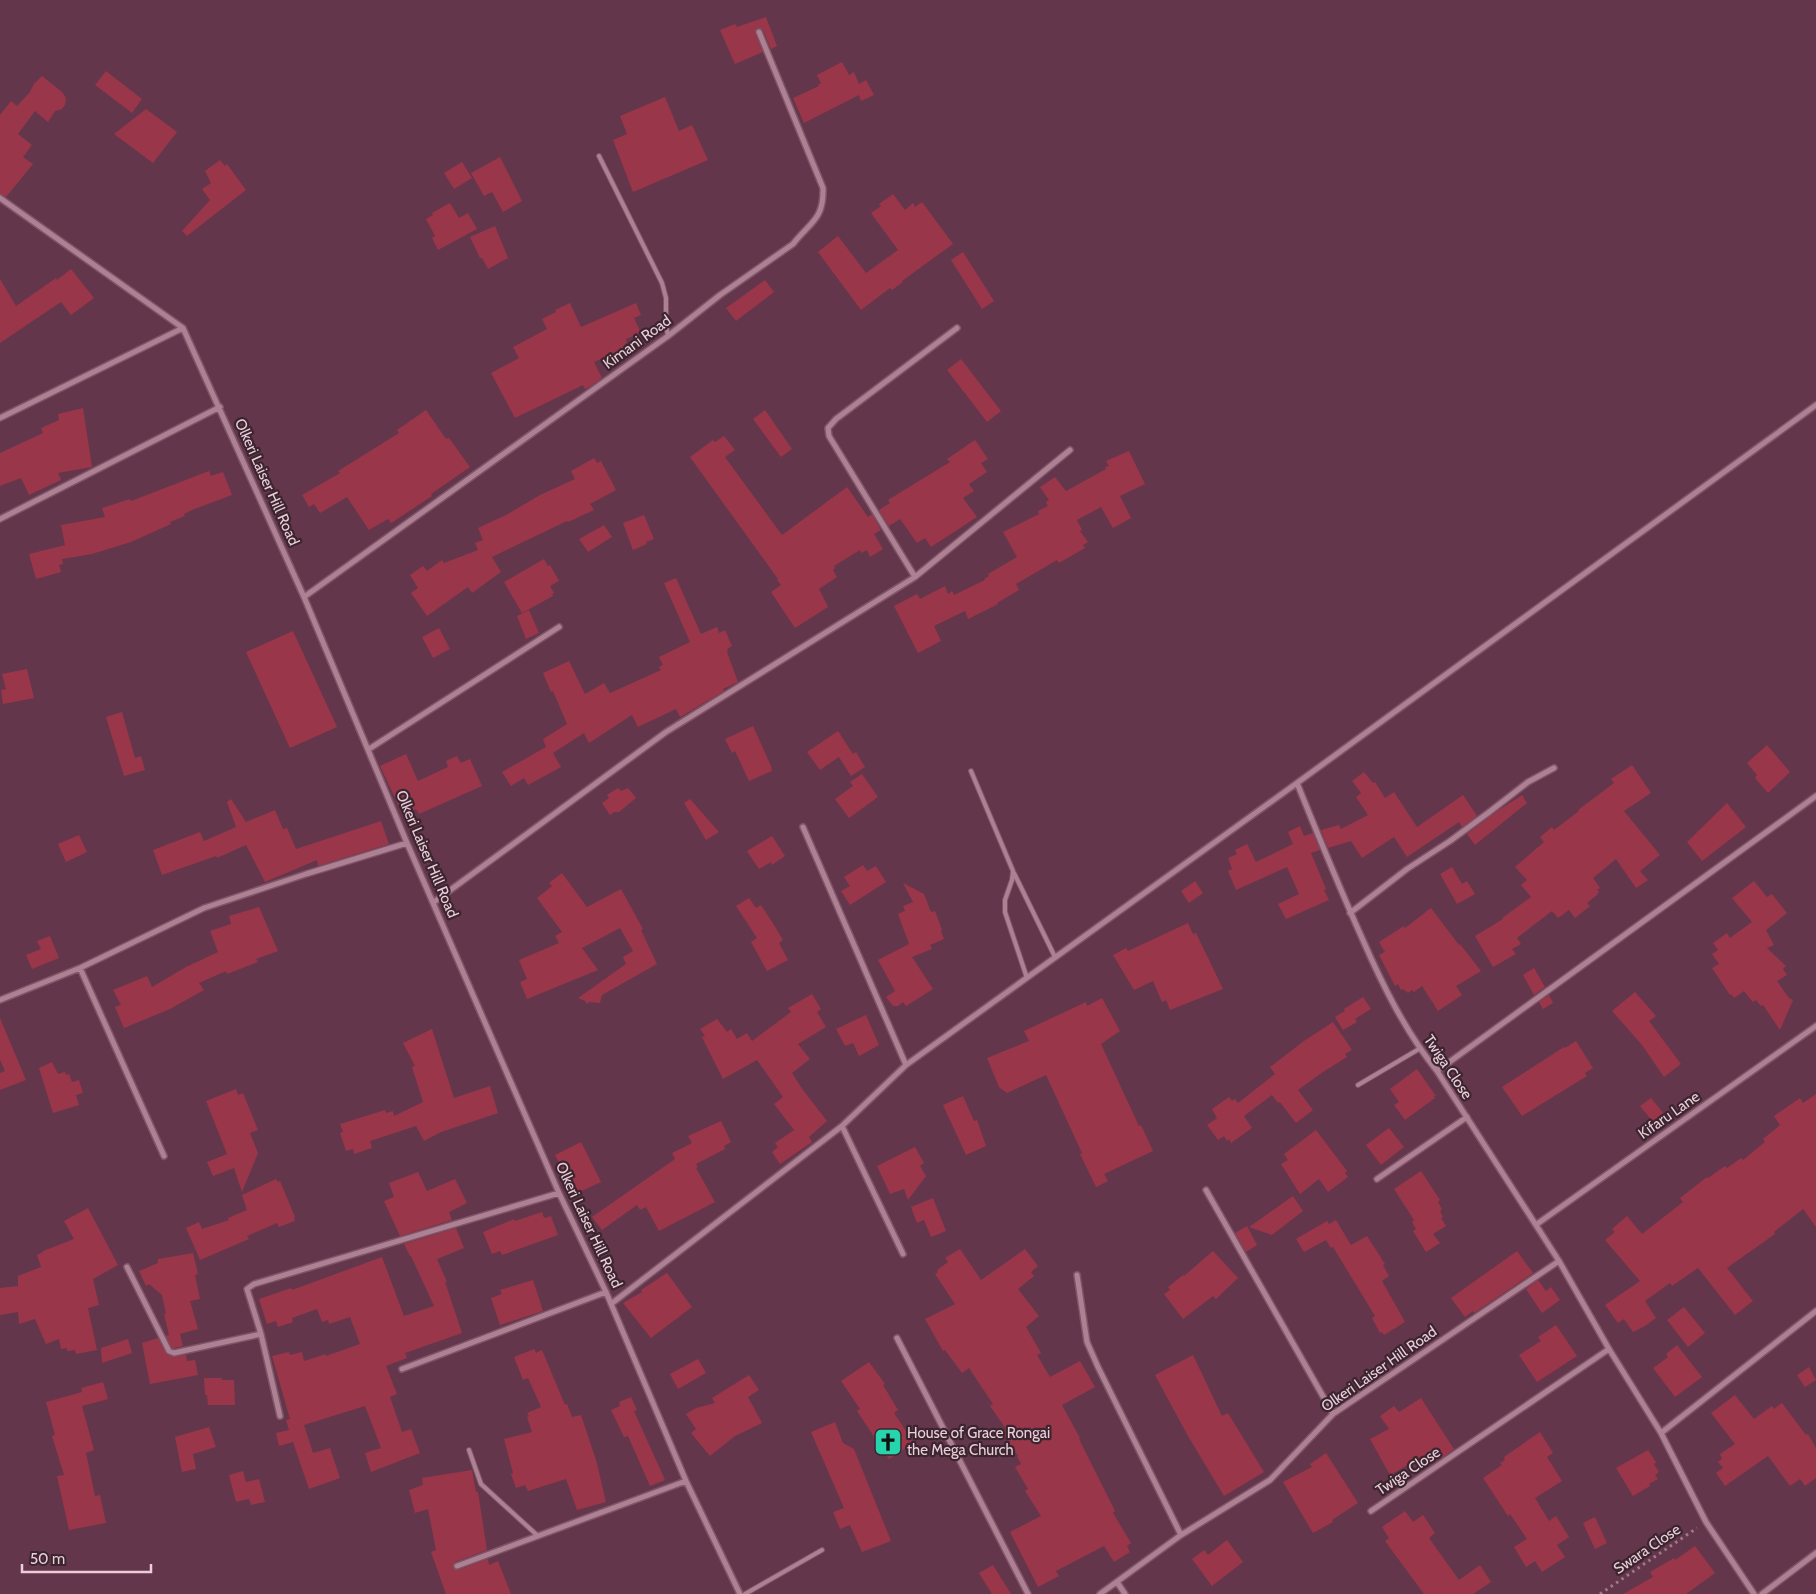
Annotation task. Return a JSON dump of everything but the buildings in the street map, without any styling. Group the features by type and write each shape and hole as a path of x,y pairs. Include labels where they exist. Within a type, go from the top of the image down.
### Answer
{"street":[{"name":"Kimani Road","path":"304,597 668,336 720,295 793,244 801,233 810,227 823,202 822,188 759,32"},
{"name":"Olkeri Laiser Hill Road","path":"0,198 183,328 304,597 407,843 559,1193 606,1292 686,1481 740,1594"},
{"path":"0,418 183,328"},
{"path":"915,577 829,436 828,428 836,419 957,328"},
{"path":"611,1304 842,1126 906,1065 1816,405"},
{"path":"0,519 220,407"},
{"path":"434,902 666,732 915,577 1070,450"},
{"path":"369,750 559,627"},
{"path":"1350,913 1407,869 1480,819 1528,782 1554,768"},
{"name":"Twiga Close","path":"1297,783 1350,913 1381,982 1419,1049 1436,1070 1537,1224 1609,1349 1662,1433 1706,1522 1754,1594"},
{"path":"1436,1070 1816,796"},
{"path":"803,827 906,1065"},
{"path":"0,1000 80,968 204,908 407,843"},
{"path":"80,968 164,1156"},
{"name":"Kifaru Lane","path":"1537,1224 1816,1026"},
{"path":"1377,1179 1467,1117"},
{"path":"842,1126 904,1254"},
{"path":"1206,1190 1332,1414"},
{"path":"280,1416 261,1334 246,1289 254,1284 559,1193"},
{"name":"Olkeri Laiser Hill Road","path":"1100,1594 1181,1535 1270,1480 1332,1414 1559,1261"},
{"path":"127,1267 169,1351 174,1353 261,1334"},
{"path":"1077,1275 1087,1342 1181,1535"},
{"path":"402,1369 606,1292"},
{"path":"1662,1433 1816,1311"},
{"path":"896,1338 1028,1594"},
{"name":"Twiga Close","path":"1371,1511 1609,1349"},
{"path":"458,1566 686,1481"},
{"path":"1762,1594 1816,1553"},
{"path":"1117,1582 1125,1594"}],"lane":[{"path":"599,156 662,283 666,298 668,336"},
{"path":"971,771 1013,871 1055,957"},
{"path":"1013,871 1005,912 1027,978"},
{"path":"1358,1085 1419,1049"},
{"path":"469,1450 481,1484 538,1536"},
{"path":"746,1594 822,1550"}],"path":[{"name":"Swara Close","path":"1600,1594 1706,1522"}],"place":[{"name":"House of Grace Rongai the Mega Church","path":"888,1442"}]}
